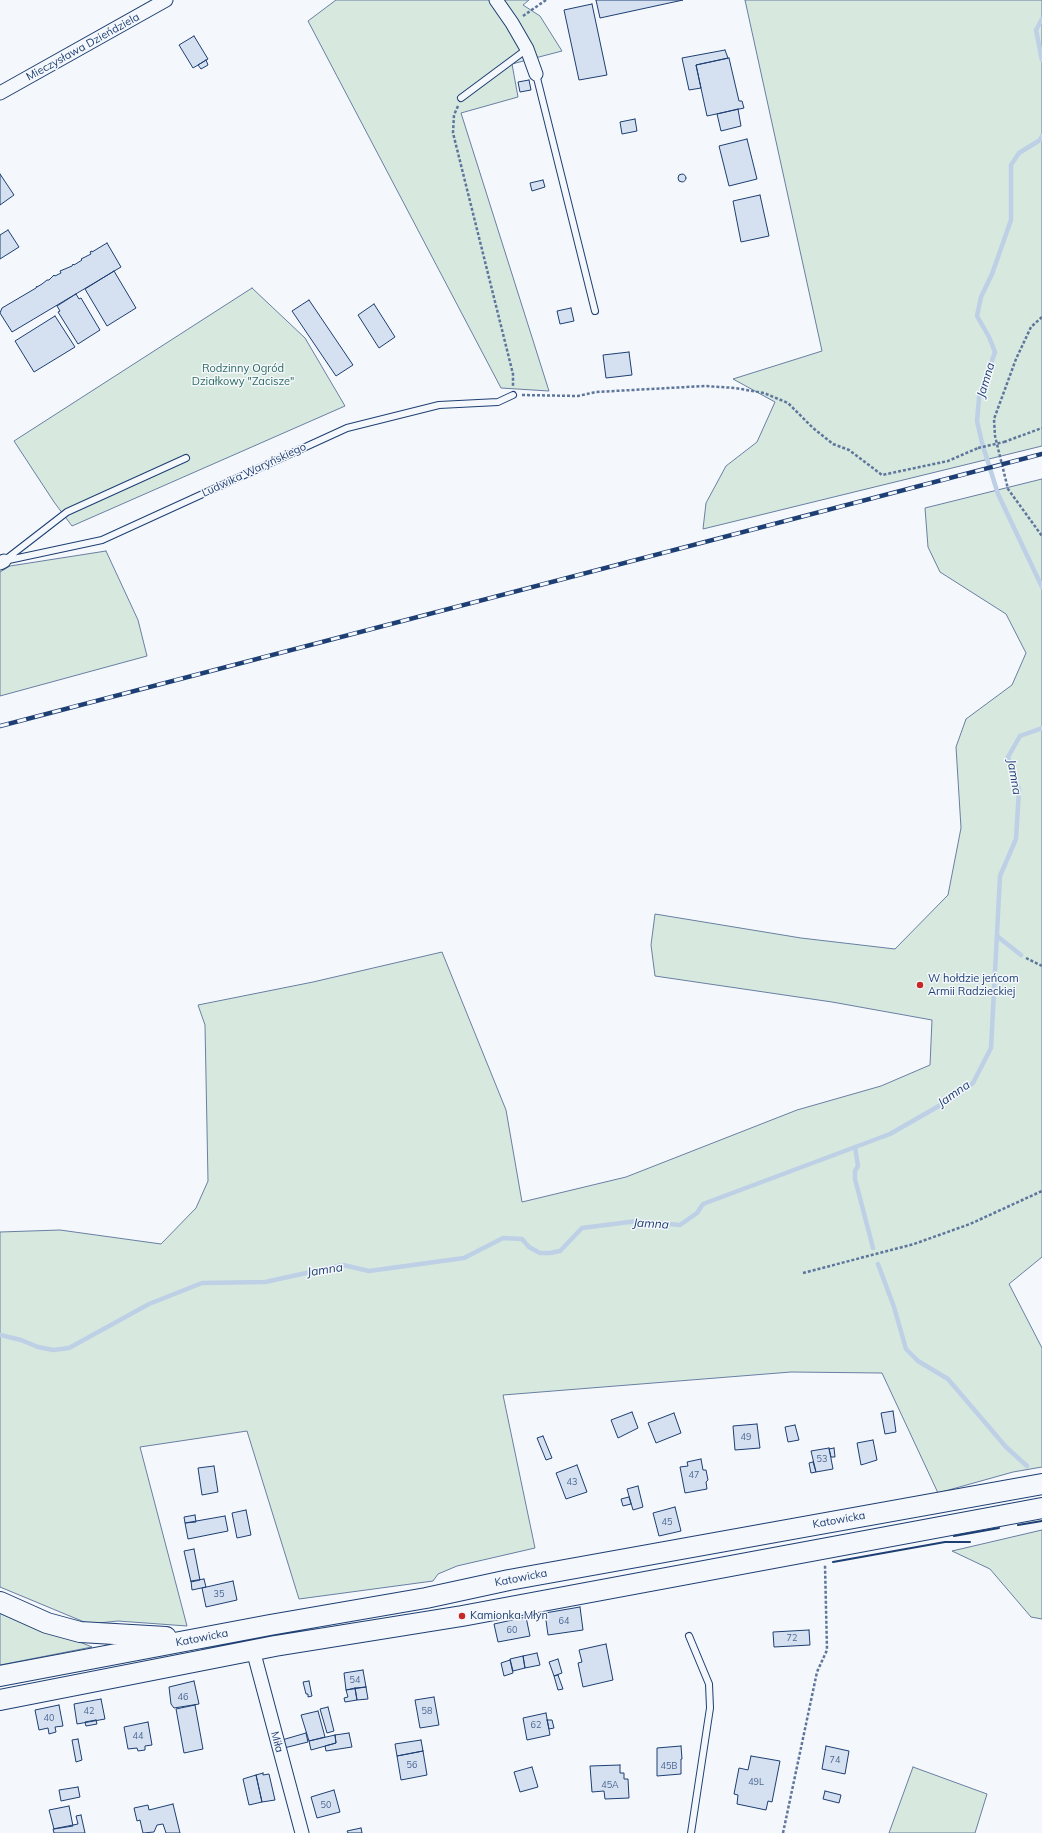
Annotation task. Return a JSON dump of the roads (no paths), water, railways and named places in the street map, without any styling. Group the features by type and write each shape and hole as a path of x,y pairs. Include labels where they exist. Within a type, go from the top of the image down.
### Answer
{"main road":[{"name":"Katowicka","path":"0,1676 1042,1484"},
{"name":"Katowicka","path":"0,1700 252,1650 462,1616 1042,1508"},
{"path":"0,1602 47,1623 80,1632 195,1639"}],"street":[{"name":"Mieczysława Dzieńdziela","path":"0,93 166,0"},
{"path":"496,0 512,23 527,49 536,74"},
{"name":"Miła","path":"252,1650 302,1833"}],"lane":[{"path":"461,98 527,49"},
{"path":"536,74 595,311"},
{"name":"Ludwika Waryńskiego","path":"2,562 102,540 347,428 439,405 498,402 513,395"},
{"path":"2,562 67,512 186,458"},
{"path":"689,1636 709,1684 710,1708 691,1833"}],"waterway":[{"name":"Jamna","path":"1042,19 1036,30 1042,60"},
{"name":"Jamna","path":"1042,136 1040,140 1019,153 1011,165 1011,220 992,274 981,297 977,316 989,337 995,352 979,398 977,421 982,443 998,494 1042,587"},
{"name":"Jamna","path":"0,1335 53,1350 69,1348 149,1304 202,1283 265,1282 343,1265 369,1271 464,1258 503,1238 522,1239 529,1247 540,1253 550,1253 560,1251 582,1228 637,1221 680,1225 697,1213 703,1204 890,1134 958,1095 973,1083 991,1048 1000,876 1016,839 1019,790 1008,757 1020,736 1042,728"},
{"path":"997,936 1021,955"},
{"path":"855,1147 858,1166 855,1171 855,1179 873,1248"},
{"path":"878,1264 894,1307 906,1349 918,1361 948,1379 1006,1447 1027,1466"}],"railway":[{"path":"0,726 1042,454"}],"place":[{"name":"W hołdzie jeńcom Armii Radzieckiej","path":"920,985"},
{"name":"Kamionka Młyn","path":"462,1616"}],"park label":[{"name":"Rodzinny Ogród Działkowy \"Zacisze\"","path":"243,375"}]}
